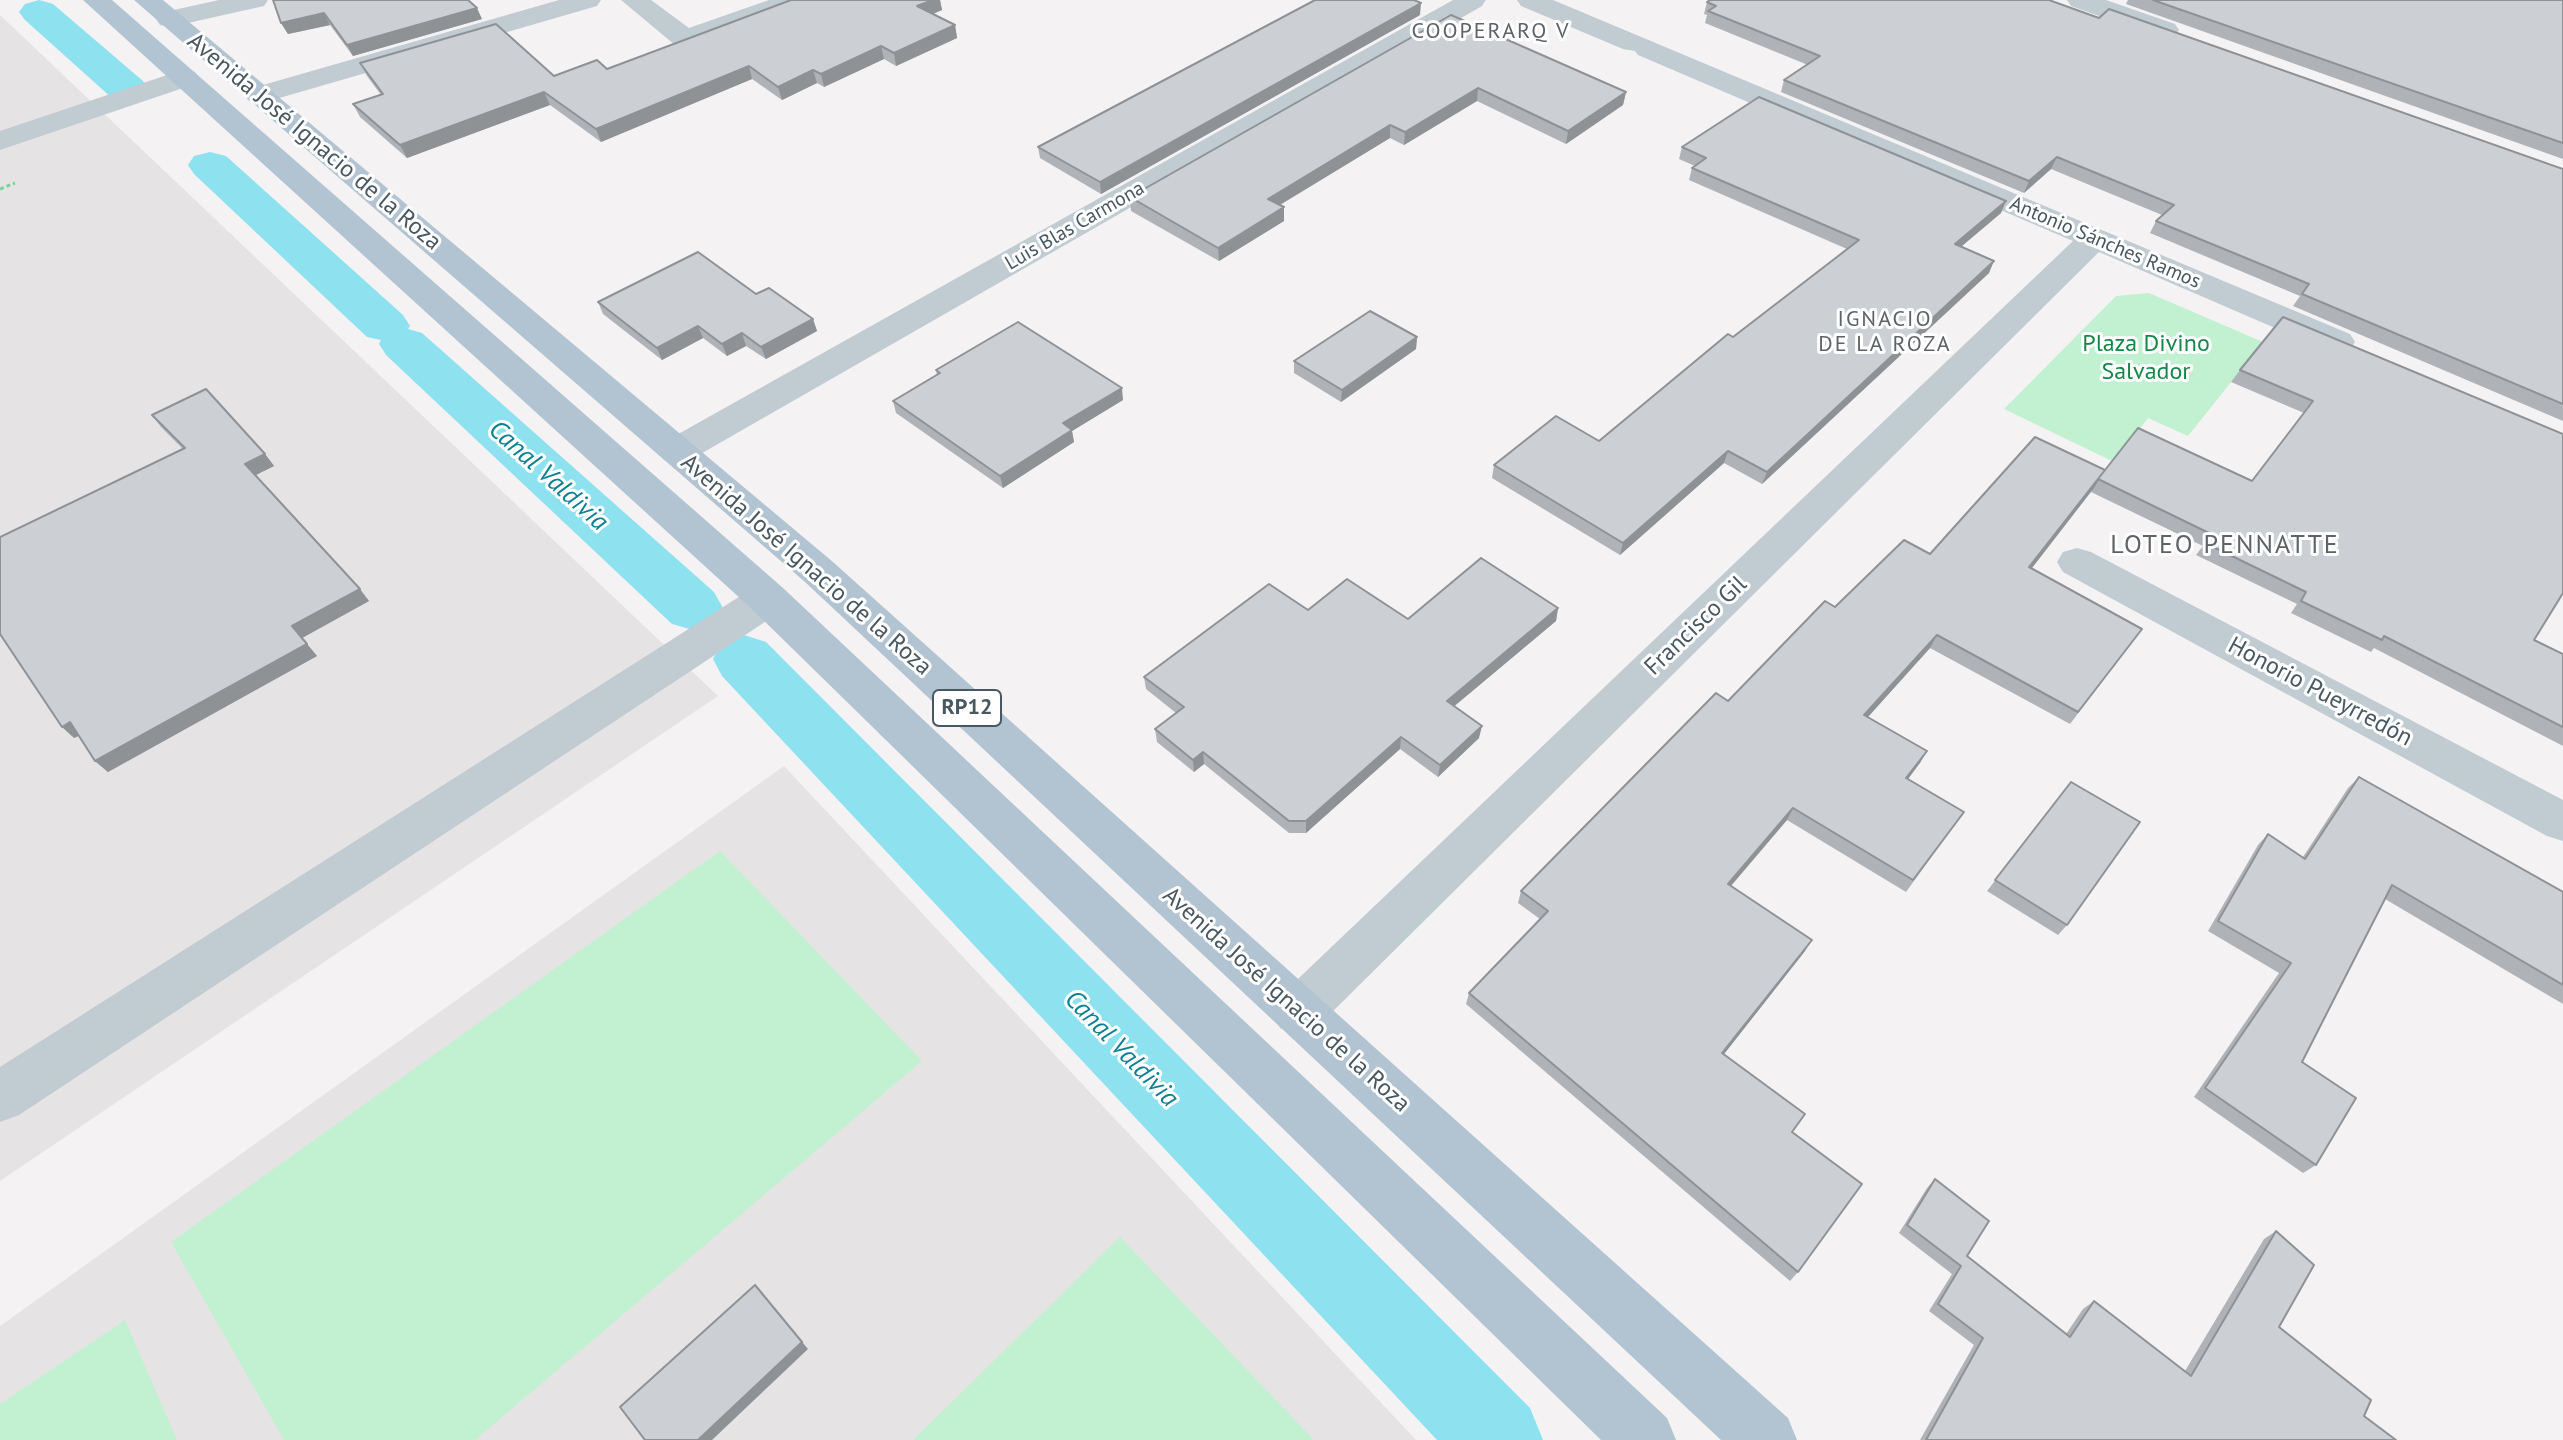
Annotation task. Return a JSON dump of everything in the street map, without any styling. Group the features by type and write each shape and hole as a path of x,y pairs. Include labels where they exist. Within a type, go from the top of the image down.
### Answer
{"main road":[{"name":"Avenida José Ignacio de la Roza","path":"96,0 768,599 1645,1440"},
{"name":"Avenida José Ignacio de la Roza","path":"159,10 819,572 1766,1440"}],"street":[{"path":"159,10 255,0"},
{"path":"249,87 407,51 588,0"},
{"path":"634,0 685,39 795,0"},
{"name":"Luis Blas Carmona","path":"677,451 1473,0"},
{"name":"Antonio Sánches Ramos","path":"1530,0 2368,354"},
{"path":"2080,0 2197,42"},
{"path":"0,141 185,78"},
{"name":"Francisco Gil","path":"1298,1012 2094,239"},
{"name":"Honorio Pueyrredón","path":"2077,562 2563,822"},
{"path":"0,1097 768,599"}],"shaded area":[{"path":"0,15 718,696 0,1181"},
{"path":"784,766 1416,1440 0,1440 0,1326"}],"green space":[{"name":"Plaza Divino Salvador","path":"2149,293 2263,342 2188,436 2148,418 2114,462 2004,409 2116,296"},
{"path":"720,851 922,1061 475,1440 284,1440 171,1242"},
{"path":"1120,1237 1314,1440 913,1440"},
{"path":"125,1320 177,1440 0,1440 0,1404"}],"building":[{"path":"273,0 468,0 477,8 347,45 324,13 281,23"},
{"path":"791,0 933,0 917,6 955,25 894,53 881,46 821,74 813,70 778,87 749,66 596,129 544,92 400,145 353,104 383,94 360,63 496,24 554,76 597,60 607,69"},
{"path":"1315,0 1414,0 1421,3 1100,182 1038,147"},
{"path":"2049,0 2099,18 2109,9 2563,169 2563,404 2302,294 2309,284 2156,221 2174,205 2057,157 2029,181 1784,80 1820,56 1708,11 1716,6 1707,2"},
{"path":"2153,0 2563,0 2563,143"},
{"path":"1451,15 1626,92 1568,131 1478,88 1405,132 1390,125 1268,199 1284,207 1218,248 1130,197"},
{"path":"1759,97 2006,201 1955,244 1994,261 1767,472 1728,451 1623,543 1494,465 1556,416 1599,441 1728,334 1733,337 1859,240 1692,168 1706,158 1682,147"},
{"path":"698,252 756,294 769,288 813,319 761,347 742,333 722,344 698,326 657,348 598,302"},
{"path":"1370,311 1417,337 1342,390 1294,361"},
{"path":"2283,317 2563,434 2563,593 2534,640 2563,654 2563,727 2384,636 2382,640 2301,601 2306,592 2205,543 2211,534 2098,479 2138,428 2252,481 2313,401 2240,370"},
{"path":"1018,322 1122,388 1063,423 1072,430 1000,476 893,401 940,373 936,370"},
{"path":"206,389 265,454 245,464 360,589 292,626 307,644 95,761 70,722 62,727 0,634 0,537 185,448 152,415"},
{"path":"2035,437 2105,470 2029,567 2142,629 2078,712 1937,635 1864,715 1927,751 1906,778 1964,812 1913,880 1793,808 1728,884 1812,940 1722,1053 1805,1114 1792,1132 1862,1184 1798,1272 1469,993 1548,911 1521,891 1716,693 1728,701 1825,601 1835,607 1904,540 1930,554"},
{"path":"1481,558 1558,608 1447,701 1482,726 1440,765 1401,737 1306,821 1289,821 1203,752 1193,760 1155,729 1184,707 1144,677 1269,584 1308,610 1347,579 1408,619"},
{"path":"2359,777 2563,892 2563,985 2392,885 2302,1062 2356,1098 2316,1165 2205,1088 2291,963 2218,921 2268,834 2305,859"},
{"path":"2071,782 2140,822 2067,925 1995,880"},
{"path":"1935,1179 1989,1221 1967,1256 2070,1337 2094,1301 2191,1376 2276,1231 2314,1265 2279,1327 2371,1400 2364,1416 2396,1440 1926,1440 1983,1338 1938,1304 1961,1266 1907,1225"},
{"path":"755,1285 802,1342 698,1440 645,1440 620,1407"}],"waterway":[{"name":"Canal Valdivia","path":"39,12 128,90"},
{"name":"Canal Valdivia","path":"210,165 385,326"},
{"name":"Canal Valdivia","path":"404,344 693,608"},
{"name":"Canal Valdivia","path":"744,659 1498,1440"}],"district":[{"name":"COOPERARQ V","path":"1491,32"},
{"name":"IGNACIO DE LA ROZA","path":"1885,332"},
{"name":"LOTEO PENNATTE","path":"2225,546"}]}
